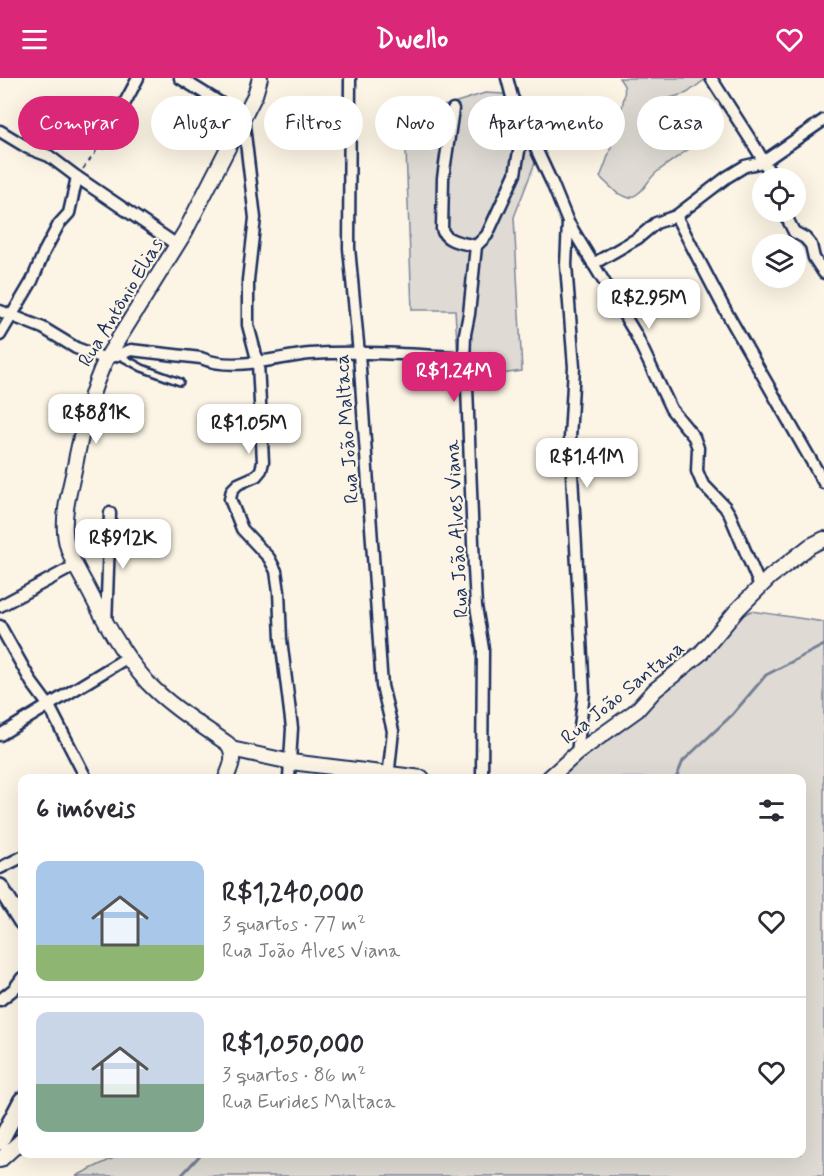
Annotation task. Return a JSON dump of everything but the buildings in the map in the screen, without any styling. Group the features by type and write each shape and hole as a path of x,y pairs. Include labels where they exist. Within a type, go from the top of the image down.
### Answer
{"main road":[{"path":"0,887 18,916"},
{"path":"0,1142 18,1108"}],"street":[{"path":"128,96 138,78"},
{"path":"180,78 209,96"},
{"name":"Rua Antônio Elias","path":"252,100 260,78"},
{"name":"Rua João Maltaca","path":"350,78 349,248 359,354 382,686 393,731 388,774"},
{"path":"507,78 512,96"},
{"path":"711,78 758,150 767,168"},
{"path":"593,264 638,238 656,224 676,216 745,166 763,162 824,120"},
{"path":"0,131 28,148 49,156 177,245"},
{"name":"Rua Antônio Elias","path":"227,150 177,245 112,357 97,378 88,406 66,510 65,531 66,543 76,566 106,625 128,657 149,683 175,706 228,744 231,749"},
{"path":"247,150 255,218 248,280 248,325 258,363 263,462 256,476 238,484 232,490 230,500 242,530 269,558 276,572 281,639 292,728 290,774"},
{"path":"447,150 443,178 443,235 448,239 476,246 487,235 515,174 519,150"},
{"path":"536,150 568,222 635,333 671,408 694,437 698,448 697,471 702,483 730,515 760,586"},
{"path":"0,336 32,281 54,234 69,213 77,177"},
{"path":"676,216 724,308 824,483"},
{"path":"568,222 566,266 574,368 570,438 584,693 578,753"},
{"path":"789,222 794,232 805,238 811,245 814,258 824,273"},
{"name":"Rua João Alves Viana","path":"476,246 465,334 464,364 468,370 476,606 483,650 482,774"},
{"path":"0,311 43,328 76,348 112,357 131,350 201,358 212,363 258,363 310,354 359,354 453,357 464,364"},
{"path":"106,625 110,513"},
{"name":"Rua João Santana","path":"554,774 578,753 638,710 656,690 701,653 760,586 810,546 824,539"},
{"path":"0,606 76,566"},
{"path":"0,626 32,683 48,706 84,774"},
{"path":"0,735 128,657"},
{"path":"228,774 231,749 291,762 373,774"},
{"path":"0,868 18,859"},
{"path":"0,1000 18,984"},
{"path":"0,1160 18,1144"}],"lane":[{"path":"112,357 180,382"}],"path":[{"path":"77,177 98,150"}],"shaded area":[{"path":"619,78 707,78 687,93 677,96 637,96 637,150 687,150 657,172 642,190 629,198 617,193 600,177 610,150 625,150 624,86"},
{"path":"485,93 504,94 505,96 476,96"},
{"path":"468,98 468,150 531,150 536,160 514,217 522,371 480,377 472,367 458,359 455,310 412,310 406,150 456,150 456,102"},
{"path":"751,611 824,622 824,1176 76,1176 114,1158 806,1158 806,774 565,774 646,687 713,631"}],"waterway":[{"path":"678,774 683,761 732,715 766,675 824,645"},
{"path":"181,1176 197,1158"}]}
